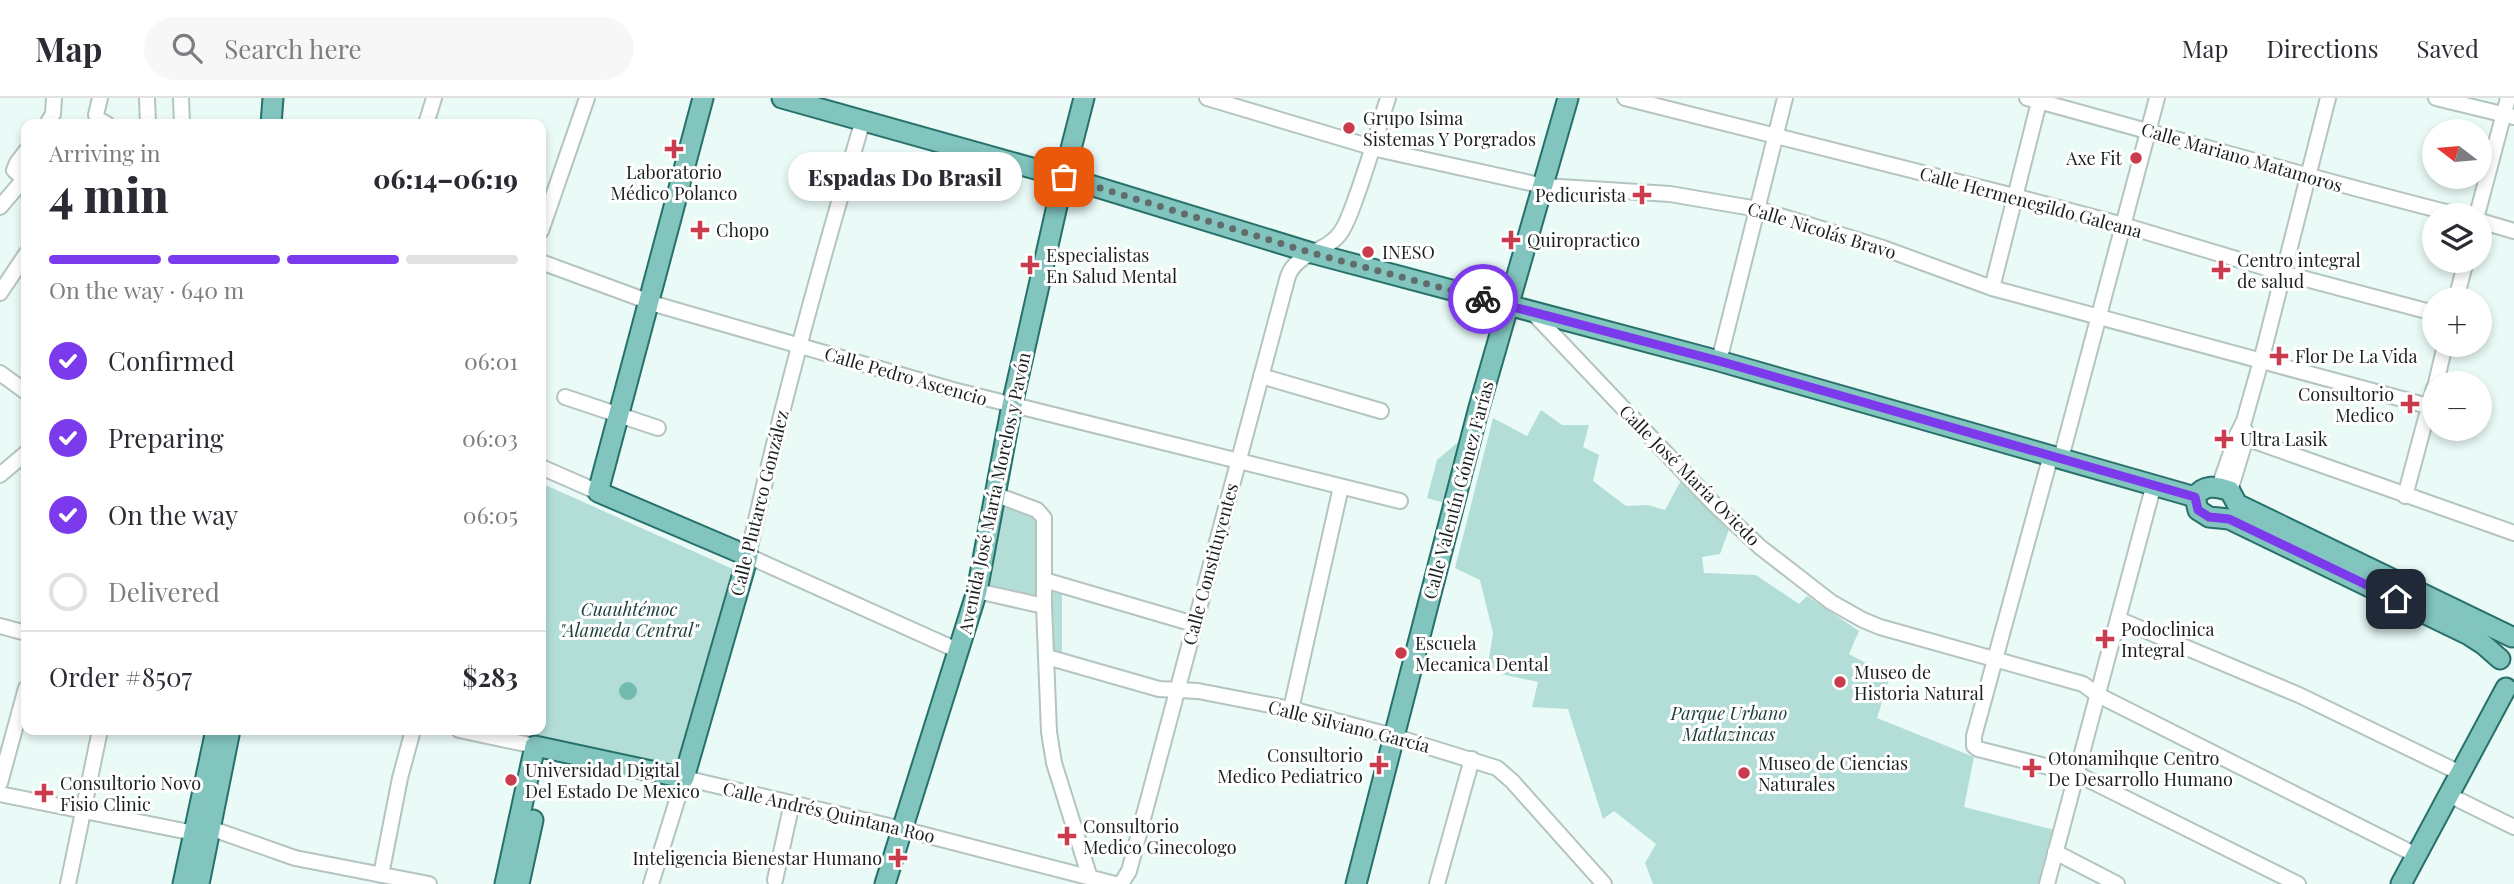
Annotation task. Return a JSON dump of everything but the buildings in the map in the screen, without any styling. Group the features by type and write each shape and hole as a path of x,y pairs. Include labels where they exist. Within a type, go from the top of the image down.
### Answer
{"main road":[{"path":"271,119 273,98"},
{"path":"703,98 598,492 748,556"},
{"path":"782,98 1064,177 1312,253 1719,361 2195,497"},
{"name":"Avenida José María Morelos y Pavón","path":"885,884 977,591 1012,405 1084,98"},
{"name":"Calle Valentín Gómez Farías","path":"1356,884 1478,411 1568,98"},
{"path":"2195,497 2207,487 2483,643 2500,659"},
{"path":"2195,497 2196,506 2204,514 2217,520 2229,500"},
{"path":"2229,500 2513,637 2502,651 2500,659 2500,674 2511,694"},
{"name":"Calle Plutarco González","path":"684,778 748,556"},
{"path":"2400,884 2460,773 2511,694"},
{"path":"2415,884 2511,694"},
{"path":"199,884 202,831 215,735"},
{"path":"183,884 202,831 229,735"},
{"path":"505,884 541,748"},
{"path":"519,884 541,748"},
{"name":"Calle Andrés Quintana Roo","path":"541,748 684,778"}],"street":[{"path":"50,119 54,98"},
{"path":"98,119 100,98"},
{"path":"148,98 148,119"},
{"path":"181,98 182,119"},
{"path":"427,119 433,98"},
{"path":"546,217 587,98"},
{"name":"Calle Nicolás Bravo","path":"1207,98 1373,148 1544,186 1670,194 1758,209 1883,248 1992,288 2422,404"},
{"name":"Calle Constituyentes","path":"1121,884 1129,871 1288,276 1295,263 1331,243 1343,230 1388,98"},
{"name":"Calle Hermenegildo Galeana","path":"1625,98 2014,196 2123,225 2283,274 2422,310"},
{"path":"1719,361 1785,98"},
{"path":"2157,98 2098,317 1994,658 1974,736 1974,746 2077,774 2298,884"},
{"path":"2229,500 2242,431 2328,98"},
{"path":"2436,98 2509,116"},
{"path":"2481,203 2509,116 2508,98"},
{"path":"1992,288 2035,99"},
{"name":"Calle Mariano Matamoros","path":"2035,99 2308,177 2422,206"},
{"name":"Calle Plutarco González","path":"748,556 799,345 863,120"},
{"path":"21,158 14,167 21,177"},
{"path":"0,207 21,179"},
{"path":"2492,225 2514,231"},
{"path":"0,293 21,262"},
{"name":"Calle Pedro Ascencio","path":"546,264 649,302 1012,405 1400,501"},
{"name":"Calle José María Oviedo","path":"1534,314 1714,504 1760,547 1844,610 1880,627 2083,684 2098,695 2416,855"},
{"path":"0,373 21,388"},
{"path":"1261,376 1381,411"},
{"path":"565,397 658,428"},
{"path":"2242,431 2279,449 2514,533"},
{"path":"2405,496 2422,440"},
{"path":"0,475 21,457"},
{"path":"546,469 598,492"},
{"path":"2047,884 2154,484"},
{"path":"1291,709 1341,487"},
{"path":"994,494 1037,510 1043,516 1048,721 1054,763 1090,878"},
{"path":"748,556 959,651"},
{"path":"1044,580 1194,624"},
{"path":"977,591 1044,606"},
{"path":"2118,619 2299,695 2460,773"},
{"path":"0,626 21,632"},
{"name":"Calle Silviano García","path":"1047,657 1150,687 1198,691 1291,709 1393,736 1497,768 1512,781 1604,884"},
{"path":"0,783 21,706"},
{"path":"68,884 99,735"},
{"path":"381,874 411,735"},
{"name":"Calle Andrés Quintana Roo","path":"482,735 541,748"},
{"path":"1437,884 1472,759"},
{"name":"Calle Plutarco González","path":"651,884 684,778"},
{"name":"Calle Andrés Quintana Roo","path":"684,778 902,829 1115,884"},
{"path":"0,794 202,831 295,858 429,884"},
{"path":"2459,800 2514,827"},
{"path":"775,880 792,803"},
{"path":"2055,852 2117,884"},
{"path":"1588,884 1592,869"}],"green space":[{"name":"Parque Urbano Matlazincas","path":"1541,410 1562,425 1589,425 1583,447 1599,455 1593,481 1626,506 1648,505 1665,510 1684,475 1731,524 1720,554 1702,557 1704,573 1756,575 1799,604 1807,596 1859,631 1849,654 1890,676 1877,718 1974,757 1964,807 2059,831 2044,884 1653,884 1645,863 1656,844 1614,811 1603,819 1568,709 1532,707 1538,682 1487,671 1493,633 1480,580 1455,568 1493,418 1527,436"},
{"path":"1464,437 1445,503 1427,498 1437,460"},
{"name":"Cuauhtémoc \"Alameda Central\"","path":"546,485 735,570 680,761 667,766 533,735 546,735"},
{"path":"1001,501 1040,515 1040,602 985,589"},
{"path":"1049,587 1062,589 1062,657 1051,654"}],"shaded area":[{"path":"628,682 634,685 637,691 634,697 628,700 622,697 619,691 622,685"}],"way so far":[{"path":"1064,177 1312,253 1483,299"}],"place":[{"name":"Grupo Isima Sistemas Y Porgrados","path":"1349,128"},
{"name":"Laboratorio Médico Polanco","path":"674,149"},
{"name":"Axe Fit","path":"2136,158"},
{"name":"Espadas Do Brasil","path":"1064,177"},
{"name":"Pedicurista","path":"1642,195"},
{"name":"Chopo","path":"700,230"},
{"name":"Quiropractico","path":"1511,240"},
{"name":"INESO","path":"1368,252"},
{"name":"Especialistas En Salud Mental","path":"1030,265"},
{"name":"Centro integral de salud","path":"2221,270"},
{"name":"Flor De La Vida","path":"2279,356"},
{"name":"Consultorio Medico","path":"2410,404"},
{"name":"Ultra Lasik","path":"2224,439"},
{"name":"Podoclinica Integral","path":"2105,639"},
{"name":"Escuela Mecanica Dental","path":"1401,653"},
{"name":"Museo de Historia Natural","path":"1840,682"},
{"name":"Consultorio Medico Pediatrico","path":"1379,765"},
{"name":"Otonamihque Centro De Desarrollo Humano","path":"2032,768"},
{"name":"Museo de Ciencias Naturales","path":"1744,773"},
{"name":"Universidad Digital Del Estado De Mexico","path":"511,780"},
{"name":"Consultorio Novo Fisio Clinic","path":"44,793"},
{"name":"Consultorio Medico Ginecologo","path":"1067,836"},
{"name":"Inteligencia Bienestar Humano","path":"898,858"}],"route":[{"path":"1483,299 1719,361 2195,497 2198,510 2209,517 2217,520 2229,519 2396,599"}]}
